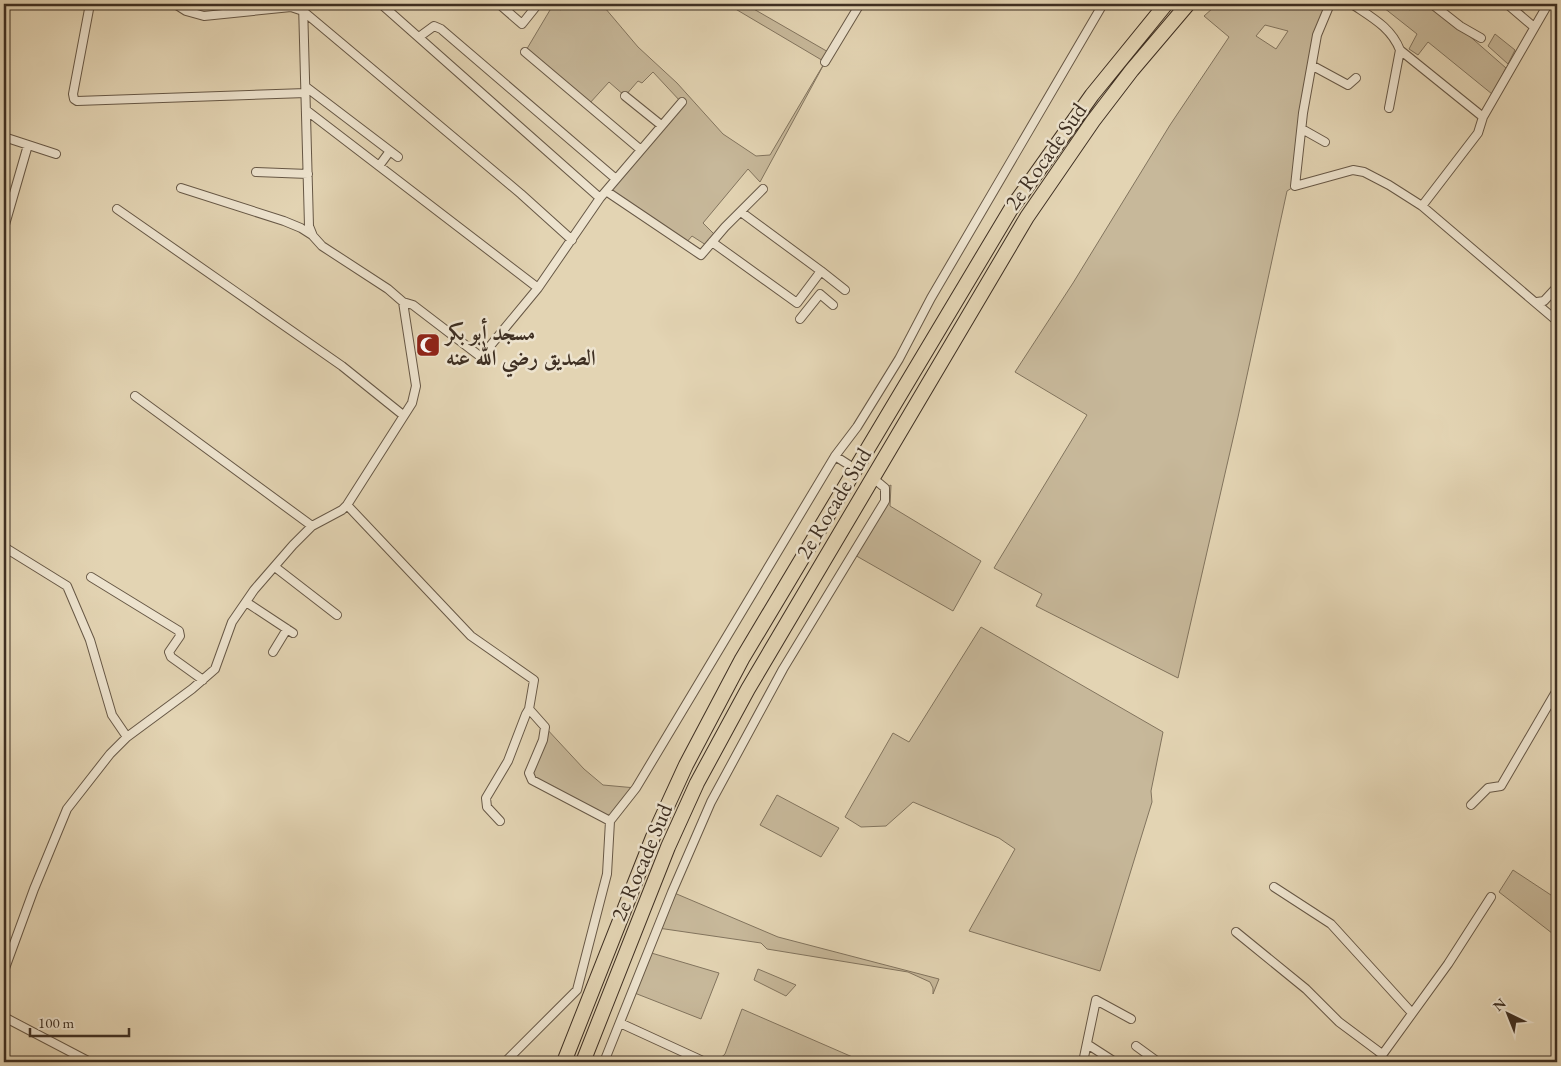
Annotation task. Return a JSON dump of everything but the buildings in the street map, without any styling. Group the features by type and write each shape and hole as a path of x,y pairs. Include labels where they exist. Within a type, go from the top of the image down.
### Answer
{"highway":[{"name":"2e Rocade Sud","path":"564,1062 636,877 668,802 742,659 1011,209 1092,95 1166,4"},
{"name":"2e Rocade Sud","path":"583,1062 668,847 697,783 748,689 1027,217 1093,122 1132,70 1188,4"}],"street":[{"path":"90,4 73,94 77,101 306,90 398,157"},
{"path":"175,4 186,11 204,16 302,7 521,194 572,240"},
{"path":"381,4 600,198"},
{"path":"499,4 522,24 538,4"},
{"path":"825,62 860,4"},
{"path":"505,1062 577,990 607,874 610,822 636,788 835,456 857,427 899,359 931,298 1102,4"},
{"path":"1330,4 1317,35 1304,113 1295,186 1354,170 1364,172 1422,206 1542,304 1557,321"},
{"path":"1352,4 1386,28 1395,38 1400,50 1483,117"},
{"path":"1432,4 1460,26 1481,38"},
{"path":"1507,4 1534,27"},
{"path":"1422,206 1478,133 1483,117 1548,4"},
{"path":"302,7 309,226 313,236"},
{"path":"419,37 434,26 442,28 616,180"},
{"path":"1389,108 1400,50"},
{"path":"526,52 641,150"},
{"path":"1313,66 1348,86 1356,78"},
{"path":"625,96 661,125"},
{"path":"181,188 301,228 313,236 322,246 388,289 404,302 413,305 481,357 538,288 600,198 682,102"},
{"path":"306,110 538,288"},
{"path":"1302,129 1325,142"},
{"path":"4,137 56,154"},
{"path":"4,228 28,145"},
{"path":"379,166 390,151"},
{"path":"256,172 308,174"},
{"path":"606,191 701,255 763,189"},
{"path":"117,209 342,366 403,414"},
{"path":"740,212 845,290"},
{"path":"712,242 797,303 821,271"},
{"path":"1542,304 1557,288"},
{"path":"800,319 820,294 833,305"},
{"path":"799,300 809,308"},
{"path":"4,971 34,889 67,809 110,754 127,737 216,668 232,622 254,590 312,526 342,510 347,505 403,414 412,403 416,386 404,302"},
{"path":"135,396 312,526"},
{"path":"835,456 849,465"},
{"path":"604,1062 672,892 711,802 783,669 885,501 884,488 879,483"},
{"path":"347,505 471,636 534,680 529,709 508,761 486,798 487,807 500,821"},
{"path":"4,547 67,586 90,640 112,715 127,737"},
{"path":"275,567 337,615"},
{"path":"91,578 179,631 180,636 169,652 171,657 202,680"},
{"path":"246,602 290,631 273,652"},
{"path":"1471,805 1488,788 1502,786 1557,690"},
{"path":"529,709 545,727 543,740 529,773 532,780 610,822"},
{"path":"1274,887 1331,924 1405,1003 1412,1013"},
{"path":"1377,1062 1448,964 1491,897"},
{"path":"1236,932 1306,988 1340,1022 1382,1054"},
{"path":"1083,1062 1096,1000 1131,1019"},
{"path":"4,1017 90,1062"},
{"path":"620,1023 705,1062"},
{"path":"1087,1044 1114,1062"},
{"path":"1136,1046 1158,1062"}],"shaded area":[{"path":"565,4 600,4 638,47 677,83 723,134 756,156 770,155 825,62 727,4 745,4 830,53 760,182 748,169 703,223 715,235 706,245 692,236 685,244 606,191 681,102 653,72 642,83 638,81 625,96 609,82 589,104 525,52 553,5 561,10"},
{"path":"1208,4 1330,4 1317,35 1295,186 1287,191 1238,417 1178,678 1036,606 1042,594 994,568 1087,415 1015,372 1073,283 1170,125 1229,37 1204,16 1213,8","holes":["1265,25 1288,31 1276,49 1256,36"]},
{"path":"1379,4 1400,4 1410,10 1415,4 1428,4 1466,33 1506,68 1492,94 1428,42 1418,55 1409,49 1417,34"},
{"path":"1495,34 1515,50 1508,64 1488,46"},
{"path":"891,485 890,506 981,561 953,611 853,554 885,501 885,488"},
{"path":"981,627 1163,732 1151,791 1152,802 1100,971 969,931 1015,849 999,838 913,802 886,826 861,827 845,817 893,733 909,742"},
{"path":"545,727 584,769 603,785 636,788 610,821 532,780 529,773"},
{"path":"777,795 839,828 821,857 760,825"},
{"path":"1513,870 1557,899 1557,937 1499,892"},
{"path":"672,892 778,937 939,979 933,994 930,982 908,972 767,949 761,943 658,928"},
{"path":"648,952 719,973 701,1019 632,992"},
{"path":"758,969 796,985 786,996 754,980"},
{"path":"742,1009 864,1062 716,1062 725,1054"}],"place":[{"name":"مسجد أبو بكر الصديق رضي الله عنه","path":"428,345"}]}
